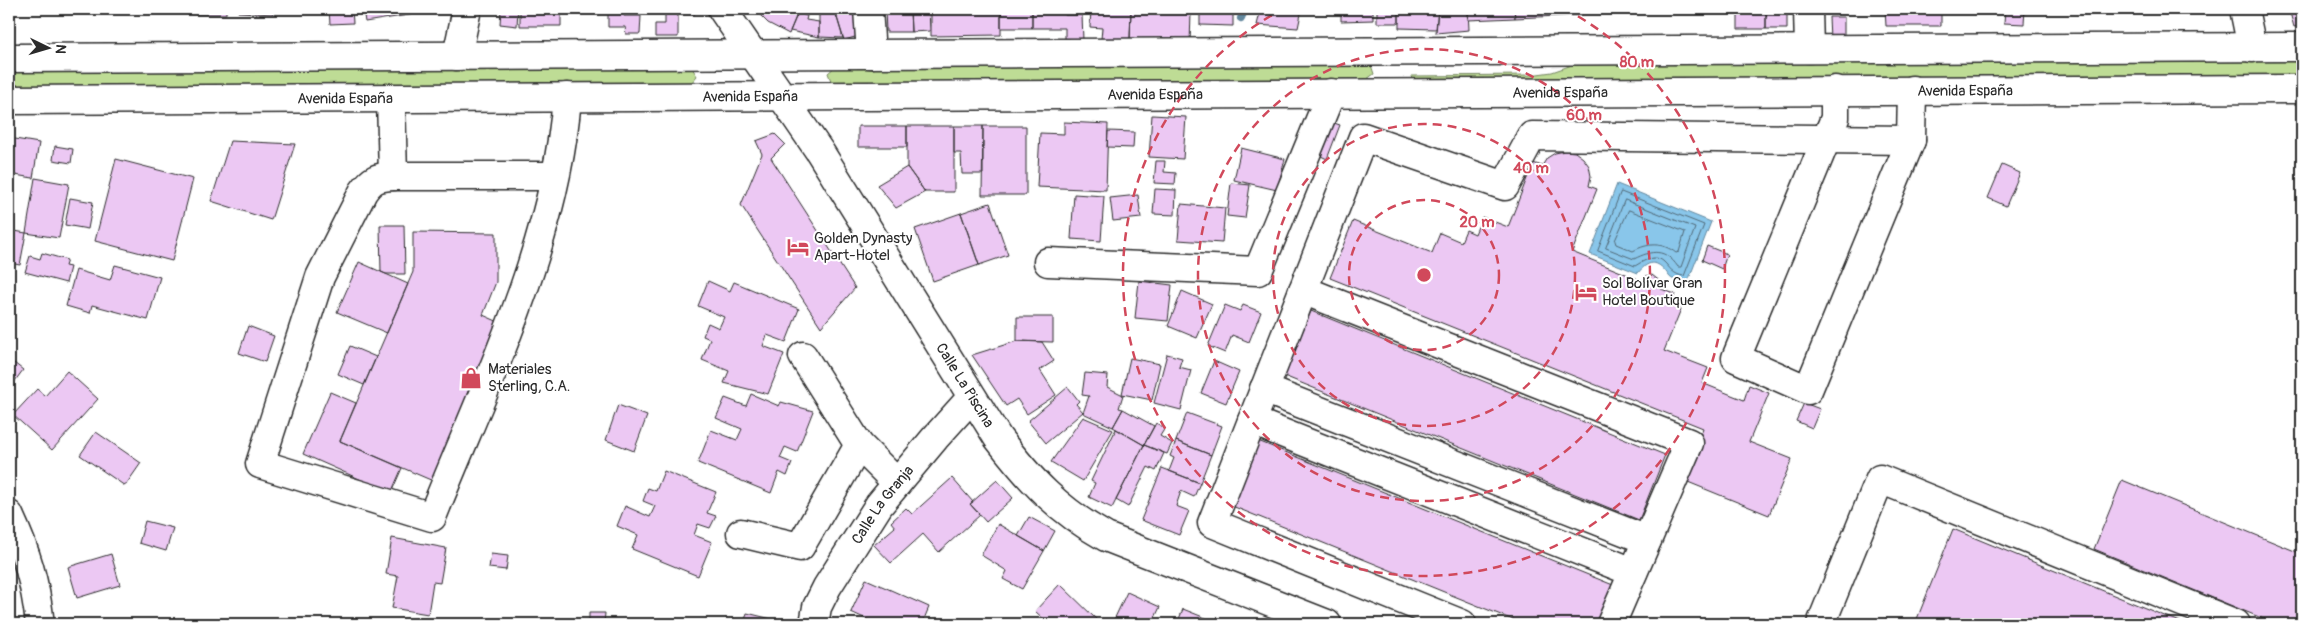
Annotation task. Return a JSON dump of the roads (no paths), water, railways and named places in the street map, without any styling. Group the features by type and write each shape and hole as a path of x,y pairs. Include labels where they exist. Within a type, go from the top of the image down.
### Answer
{"main road":[{"path":"457,56 467,9"},
{"name":"Calle La Piscina","path":"722,9 820,152 971,398 1027,476 1079,521 1106,537 1327,624"},
{"path":"868,9 872,54"},
{"path":"1808,9 1809,49"},
{"path":"2244,9 2252,48"},
{"path":"9,58 1388,50 2302,48"},
{"path":"1388,50 1388,92"},
{"name":"Avenida España","path":"9,100 1330,92 2302,89"},
{"path":"1835,90 1835,118 1736,358 1808,390 1911,140 1912,90"},
{"path":"1048,262 1258,271 1330,92"},
{"path":"555,176 379,176 371,181 363,192 320,277 260,464 432,517 523,294 548,210 564,135 567,97"},
{"path":"391,98 393,176"},
{"path":"1462,624 1212,523 1363,137 1505,186 1532,136 1911,140"},
{"path":"1303,290 1689,443 1611,624"},
{"path":"803,356 859,445 897,483"},
{"path":"1264,389 1647,540"},
{"name":"Calle La Granja","path":"814,624 817,607 827,586 879,505 971,398"},
{"path":"1252,421 1633,572"},
{"path":"741,533 800,547 859,445"},
{"path":"1821,624 1880,480 2236,624"},
{"path":"9,515 30,562 36,588 40,624"}],"water":[{"path":"1617,184 1711,222 1687,284 1672,279 1662,267 1654,263 1646,265 1638,273 1590,254"}],"waterway":[{"path":"1241,18 1245,9"}],"place":[{"name":"Golden Dynasty Apart-Hotel","path":"798,247"},
{"name":"Sol Bolívar Gran Hotel Boutique","path":"1586,292"},
{"name":"Materiales Sterling, C.A.","path":"471,378"}]}
